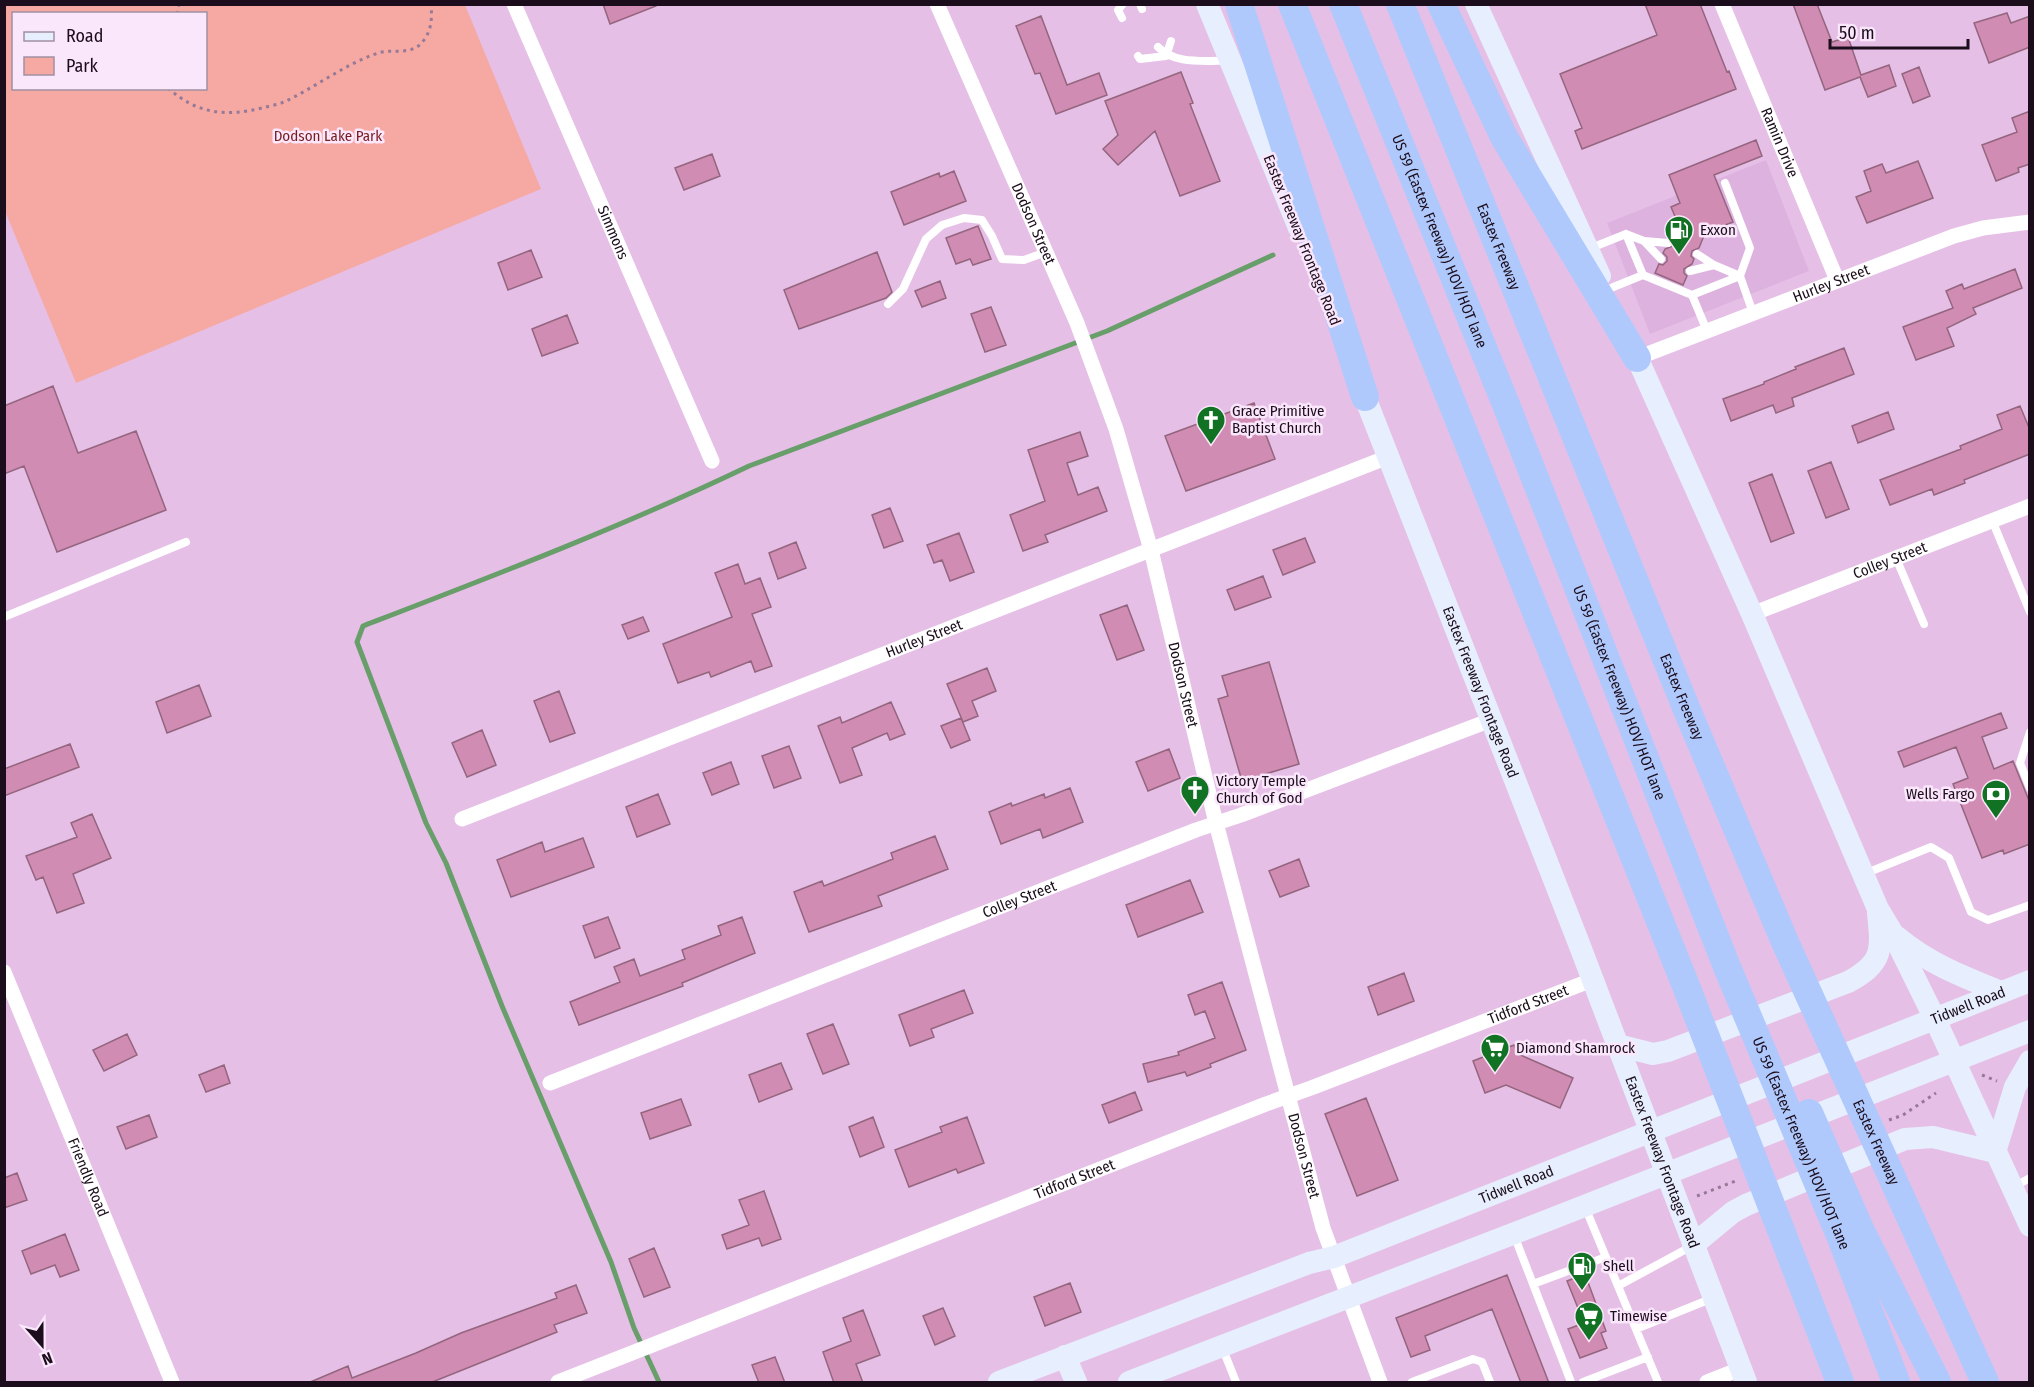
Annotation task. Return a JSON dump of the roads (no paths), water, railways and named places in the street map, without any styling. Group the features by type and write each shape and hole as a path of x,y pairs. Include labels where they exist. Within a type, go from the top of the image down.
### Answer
{"highway":[{"path":"1239,4 1365,398"},
{"path":"1292,4 1686,986 1840,1383"},
{"name":"US 59 (Eastex Freeway) HOV/HOT lane","path":"1343,4 1507,407 1587,612 1850,1233 1896,1383"},
{"name":"Eastex Freeway","path":"1400,4 1687,710 1785,942 1985,1383"},
{"path":"1441,4 1504,137 1636,358"},
{"path":"1850,1233 1909,1383"},
{"path":"1850,1233 1923,1383"},
{"path":"1850,1233 1938,1383"}],"main road":[{"name":"Eastex Freeway Frontage Road","path":"1207,4 1300,231 1592,980 1743,1376"},
{"path":"1476,4 1752,615 1878,909 1893,934 1935,1019 1995,1152 2021,1183 2030,1226"},
{"path":"1617,1045 1653,1054 1668,1051 1848,982 1863,974 1873,965 1879,952 1881,940 1878,909"},
{"path":"1893,934 1942,968 2001,992"},
{"name":"Tidwell Road","path":"999,1383 1309,1263 1334,1257 2030,981"},
{"path":"1129,1383 2030,1031"},
{"path":"1995,1152 2015,1087 2030,1060"},
{"path":"1693,1245 1733,1212 1746,1205 1905,1139 1933,1137 1995,1152"},
{"path":"1065,1356 1076,1383"}],"street":[{"name":"Simmons","path":"514,4 712,461"},
{"name":"Dodson Street","path":"938,4 1077,323 1116,429 1150,550 1216,823 1323,1228 1380,1383"},
{"name":"Ramin Drive","path":"1722,4 1837,280"},
{"name":"Hurley Street","path":"1636,358 1954,236 1983,228 2030,222"},
{"name":"Hurley Street","path":"462,819 1388,457"},
{"name":"Colley Street","path":"1752,615 2030,506"},
{"name":"Colley Street","path":"550,1083 1216,823 1491,720"},
{"name":"Friendly Road","path":"4,972 172,1383"},
{"name":"Tidford Street","path":"558,1383 1288,1096 1592,980"},
{"path":"1707,1383 1743,1376"}],"lane":[{"path":"1122,18 1118,10 1123,4"},
{"path":"1166,56 1171,41"},
{"path":"1158,47 1166,56"},
{"path":"1138,56 1140,59 1166,56 1175,59 1229,61"},
{"path":"1725,183 1750,248 1740,276 1753,313"},
{"path":"888,304 903,289 926,238 942,225 964,218 982,220 1002,259 1024,260 1046,252"},
{"path":"1626,234 1643,275"},
{"path":"1588,249 1626,234 1644,241 1668,243"},
{"path":"1644,241 1661,259"},
{"path":"1697,254 1714,265 1740,276"},
{"path":"1690,271 1714,265"},
{"path":"1606,290 1643,275 1692,295 1740,276"},
{"path":"1692,295 1707,331"},
{"path":"1992,520 2030,612"},
{"path":"4,617 186,542"},
{"path":"1896,558 1924,624"},
{"path":"2030,732 2020,764 2030,788"},
{"path":"1863,874 1931,847 1949,858 1971,912 1988,920 2030,905"},
{"path":"1585,1206 1658,1383"},
{"path":"1513,1234 1572,1383"},
{"path":"1618,1286 1693,1245"},
{"path":"1533,1284 1606,1257"},
{"path":"1636,1329 1713,1298"},
{"path":"1222,1346 1236,1383"},
{"path":"1583,1383 1648,1357"},
{"path":"1412,1383 1473,1359 1482,1362 1490,1383"}],"waterway":[{"path":"659,1382 634,1328 611,1262 502,1006 446,863 426,823 357,642 363,626 606,530 749,466 1107,331 1273,255"}],"place":[{"name":"Exxon","path":"1679,256"},
{"name":"Grace Primitive Baptist Church","path":"1211,446"},
{"name":"Victory Temple Church of God","path":"1195,816"},
{"name":"Wells Fargo","path":"1996,820"},
{"name":"Diamond Shamrock","path":"1495,1074"},
{"name":"Shell","path":"1582,1292"},
{"name":"Timewise","path":"1589,1342"}],"park label":[{"name":"Dodson Lake Park","path":"328,136"}]}
